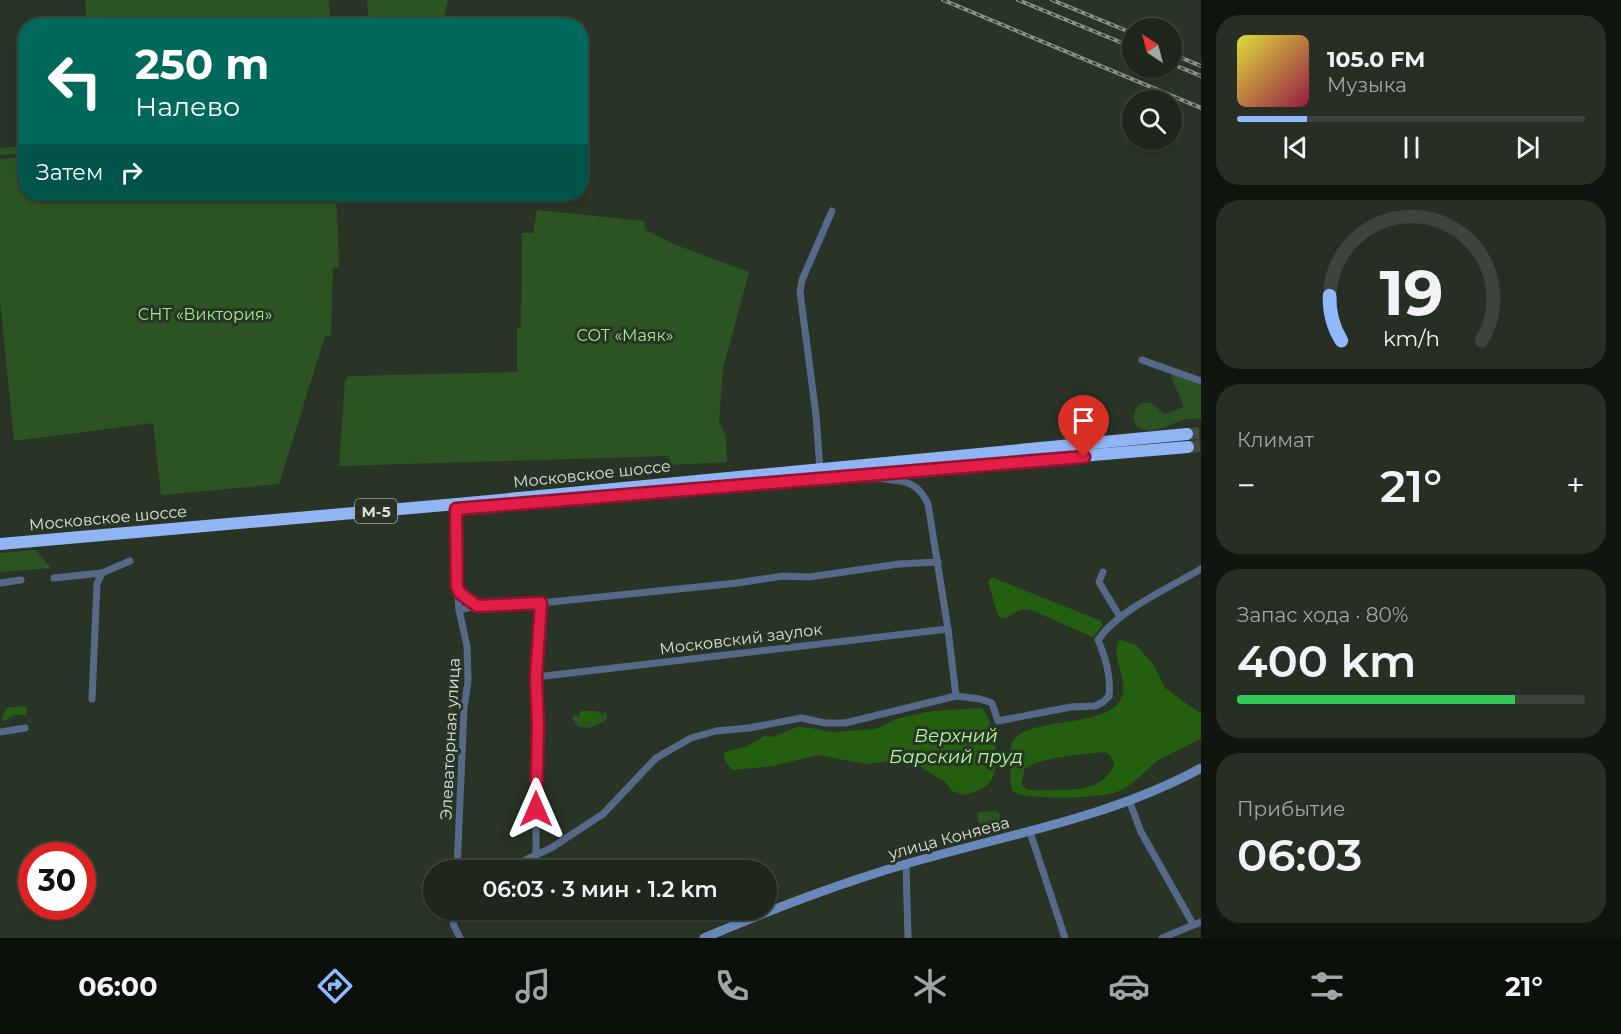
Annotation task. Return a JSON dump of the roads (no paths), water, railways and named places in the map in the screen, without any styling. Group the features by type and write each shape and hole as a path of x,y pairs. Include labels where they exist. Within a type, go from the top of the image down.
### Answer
{"highway":[{"name":"Московское шоссе","path":"0,544 820,469 1188,441 1107,455 0,549"}],"street":[{"path":"820,469 816,416 800,292 802,280 832,211"},
{"path":"1142,360 1201,381"},
{"path":"851,475 915,484 928,504 956,696"},
{"name":"Элеваторная улица","path":"456,509 457,587 459,610 467,645 468,681 464,708 457,860"},
{"path":"54,578 102,573 130,561"},
{"path":"459,610 477,606 541,603 783,576 809,577 899,564 938,562"},
{"path":"525,860 551,848 603,814 656,758 691,738 716,731 749,728 801,718 825,723 845,723 956,696 992,703 998,721 1071,707 1095,706 1109,696 1110,681 1106,660 1098,640 1106,628 1120,617 1201,569"},
{"path":"1103,572 1099,582 1120,617"},
{"path":"92,699 97,584 102,573"},
{"path":"0,583 21,580"},
{"path":"457,587 460,593 477,606"},
{"path":"536,855 536,677 541,603"},
{"name":"Московский заулок","path":"536,677 948,629"},
{"path":"0,732 25,728"},
{"name":"улица Коняева","path":"704,938 832,887 906,864 1030,832 1129,800 1171,785 1201,768"},
{"path":"1129,800 1141,832 1192,924"},
{"path":"1030,832 1065,938"},
{"path":"906,864 908,938"},
{"path":"453,920 460,938"},
{"path":"1162,938 1201,922"}],"water":[{"path":"991,577 1101,621 1103,625 1093,637 1031,610 1022,610 1004,618 1001,617 998,615 988,582"},
{"path":"1119,641 1136,645 1153,664 1165,688 1201,714 1201,738 1158,760 1126,788 1110,794 1049,797 1013,792 1010,749 1018,736 1046,725 1099,715 1112,709 1121,699 1123,684 1117,655","holes":["1104,752 1110,755 1114,763 1109,774 1090,786 1064,790 1027,790 1021,784 1025,768 1033,764 1063,757"]},
{"path":"24,706 27,708 26,715 15,715 4,721 2,719 6,708"},
{"name":"Верхний Барский пруд","path":"981,708 990,722 993,733 995,767 989,783 964,795 952,791 945,782 916,764 892,761 866,764 818,755 773,766 733,770 724,757 724,752 746,747 764,736 773,737 797,727 832,732 876,729 896,719 931,711"},
{"path":"581,711 597,711 604,716 595,722 582,723 578,717"}],"tunnel":[{"path":"1187,434 1201,433"},
{"path":"1188,447 1201,446"}],"railway":[{"path":"943,0 1201,108"},
{"path":"1018,0 1122,43"},
{"path":"1052,0 1122,29"},
{"path":"1182,58 1201,66"},
{"path":"1182,68 1201,76"}],"park label":[{"name":"СНТ «Виктория»","path":"205,314"},
{"name":"СОТ «Маяк»","path":"625,335"}]}
